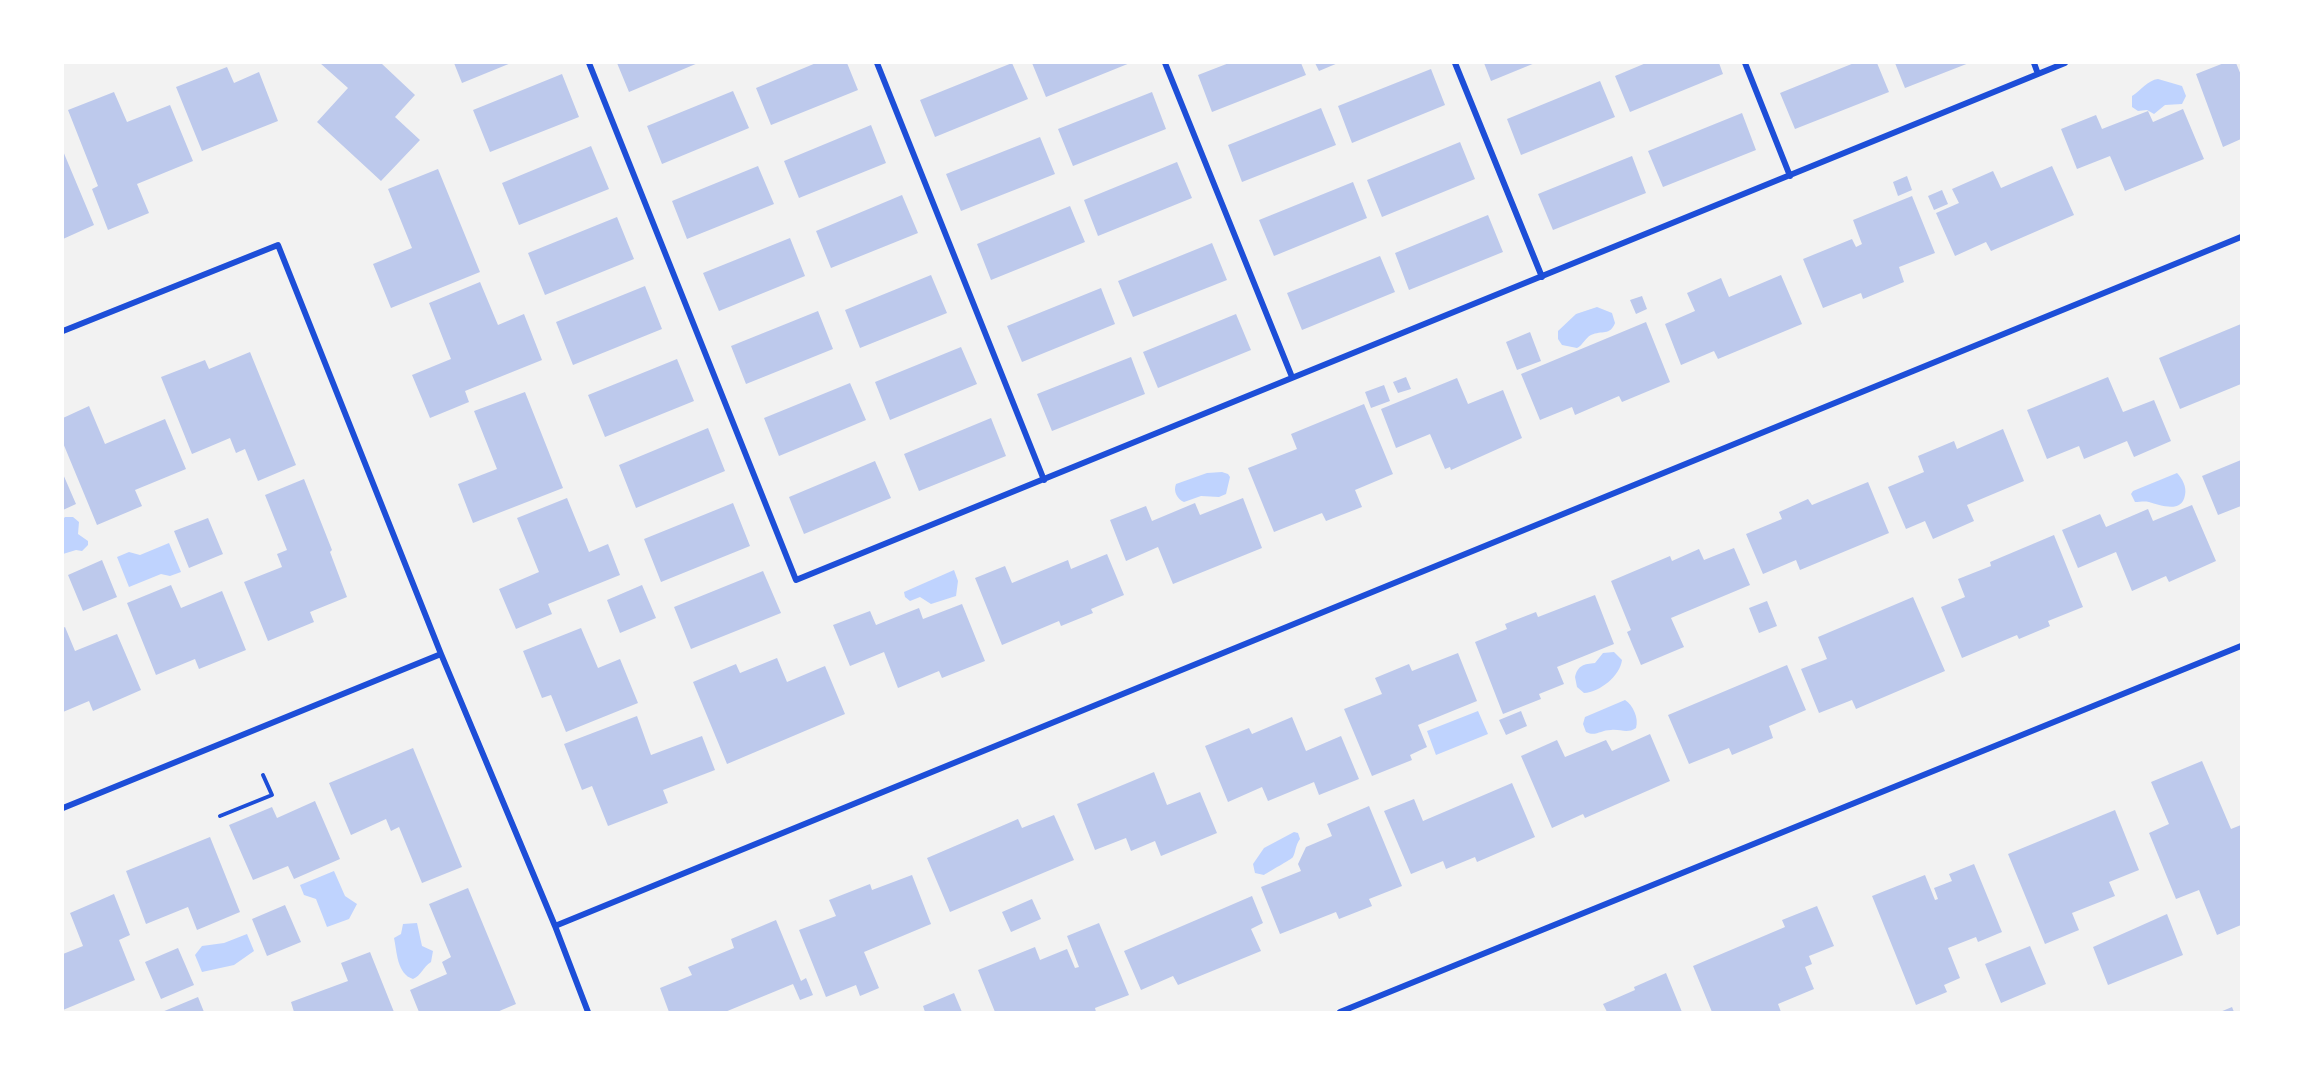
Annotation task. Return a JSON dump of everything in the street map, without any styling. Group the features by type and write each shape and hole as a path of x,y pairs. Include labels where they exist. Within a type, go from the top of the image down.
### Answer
{"street":[{"path":"589,63 796,580 2065,63"},
{"path":"877,63 1044,480"},
{"path":"1165,63 1292,377"},
{"path":"1455,63 1542,277"},
{"path":"1745,63 1790,176"},
{"path":"2034,63 2038,74"},
{"path":"555,926 2241,237"},
{"path":"63,331 278,245 441,654 555,926 588,1012"},
{"path":"1340,1012 2241,646"},
{"path":"63,808 441,654"}],"path":[{"path":"220,816 272,795 263,775"}],"water":[{"path":"2158,79 2182,86 2186,96 2182,104 2165,105 2154,114 2147,110 2138,111 2132,107 2132,96 2147,84"},
{"path":"1597,307 1612,313 1615,323 1611,330 1591,335 1577,348 1562,345 1558,339 1558,331 1576,314"},
{"path":"1222,472 1230,477 1226,494 1219,497 1201,496 1184,502 1176,494 1176,484 1207,473"},
{"path":"2177,473 2185,489 2180,505 2170,507 2135,502 2131,494 2133,491"},
{"path":"73,517 79,522 78,534 88,541 88,545 82,551 76,550 63,554 63,519"},
{"path":"169,543 181,572 170,576 161,574 129,587 117,557 129,552 140,555"},
{"path":"954,570 958,581 956,596 931,604 920,597 910,601 905,597 904,592"},
{"path":"1614,652 1622,660 1617,672 1608,682 1596,690 1584,693 1577,687 1575,677 1580,668 1595,663 1603,653"},
{"path":"1625,700 1635,712 1636,728 1630,731 1607,730 1593,734 1586,732 1583,724 1585,717"},
{"path":"1478,711 1488,734 1436,755 1427,731"},
{"path":"1294,832 1298,833 1300,839 1293,857 1264,875 1255,873 1253,864 1264,848"},
{"path":"334,871 345,896 357,904 349,919 327,927 316,899 304,895 300,885"},
{"path":"417,923 422,946 433,951 431,962 413,979 401,968 394,938 401,934 403,924"},
{"path":"247,934 254,951 234,965 202,972 195,955 202,946 224,943"}],"building":[{"path":"320,63 381,63 415,95 395,117 420,140 381,181 317,122 348,88"},
{"path":"454,63 511,63 462,83"},
{"path":"617,63 698,63 629,92"},
{"path":"816,63 847,63 858,90 771,125 756,88"},
{"path":"1012,63 1028,99 935,137 920,100"},
{"path":"1032,63 1130,63 1046,97"},
{"path":"1229,63 1301,63 1306,75 1212,112 1198,75"},
{"path":"1315,63 1338,63 1319,71"},
{"path":"1484,63 1535,63 1491,81"},
{"path":"1646,63 1719,63 1723,74 1630,112 1615,76"},
{"path":"1854,63 1877,63 1889,92 1795,129 1780,93"},
{"path":"1895,63 1969,63 1905,88"},
{"path":"2224,63 2236,63 2241,75 2241,139 2223,147 2196,74"},
{"path":"227,67 234,83 259,72 278,121 202,151 176,87"},
{"path":"1431,69 1445,105 1352,143 1338,106"},
{"path":"562,74 579,117 490,152 473,110"},
{"path":"1600,81 1615,117 1521,155 1507,119"},
{"path":"733,91 749,128 662,164 647,126"},
{"path":"114,92 127,122 170,105 193,161 137,184 149,213 108,230 92,189 98,186 68,110"},
{"path":"1152,92 1166,129 1073,166 1058,129"},
{"path":"1321,108 1336,145 1242,182 1228,145"},
{"path":"2183,109 2204,159 2125,191 2110,156 2077,169 2061,129 2096,115 2102,129 2148,111 2153,122"},
{"path":"1742,113 1756,150 1663,187 1648,151"},
{"path":"871,125 886,163 799,198 784,161"},
{"path":"1040,137 1055,174 961,211 946,174"},
{"path":"1460,142 1475,179 1382,217 1367,180"},
{"path":"591,146 609,189 519,225 502,183"},
{"path":"63,151 94,225 63,239"},
{"path":"1632,156 1646,193 1553,230 1538,194"},
{"path":"1177,162 1192,198 1098,236 1084,200"},
{"path":"758,166 774,204 687,239 672,201"},
{"path":"2052,166 2074,215 1991,251 1986,242 1955,256 1936,213 1959,203 1952,189 1993,171 2001,188"},
{"path":"438,169 480,272 391,308 373,264 412,248 388,189"},
{"path":"1907,176 1912,190 1898,196 1893,182"},
{"path":"1353,182 1367,218 1274,256 1259,220"},
{"path":"1942,190 1948,204 1934,210 1928,196"},
{"path":"902,195 918,233 831,268 816,231"},
{"path":"1912,196 1935,253 1899,267 1904,282 1863,299 1861,293 1823,308 1803,259 1852,239 1856,247 1862,244 1853,220"},
{"path":"1070,206 1085,242 991,280 977,244"},
{"path":"1488,215 1503,252 1409,290 1395,253"},
{"path":"617,217 634,259 545,295 528,253"},
{"path":"790,238 805,276 719,311 703,273"},
{"path":"1212,243 1227,280 1133,317 1118,281"},
{"path":"1380,256 1395,292 1302,330 1287,293"},
{"path":"931,275 947,313 860,348 845,310"},
{"path":"1781,275 1802,324 1718,359 1714,351 1681,365 1665,324 1695,311 1687,293 1721,278 1729,297"},
{"path":"480,282 498,325 524,314 542,360 465,391 469,402 430,418 412,375 451,359 429,303"},
{"path":"645,286 662,329 573,365 556,322"},
{"path":"1101,288 1115,324 1022,362 1007,326"},
{"path":"1642,296 1647,309 1636,314 1630,300"},
{"path":"818,311 833,349 746,384 731,346"},
{"path":"1236,314 1251,350 1158,388 1143,352"},
{"path":"1646,322 1670,382 1622,402 1619,396 1575,415 1572,407 1540,420 1521,374"},
{"path":"2241,324 2241,384 2180,409 2159,358"},
{"path":"1530,332 1541,361 1517,370 1506,342"},
{"path":"961,347 977,384 890,420 875,382"},
{"path":"250,352 296,465 258,481 245,449 236,453 230,438 192,454 161,377 205,360 209,369"},
{"path":"1131,357 1145,394 1052,431 1037,394"},
{"path":"677,359 694,401 605,437 588,395"},
{"path":"1406,377 1411,389 1398,393 1393,382"},
{"path":"2108,377 2123,412 2154,400 2171,441 2134,457 2127,441 2084,459 2079,446 2047,459 2027,410"},
{"path":"1457,378 1468,404 1503,390 1522,438 1451,470 1450,467 1445,469 1430,434 1396,448 1381,409"},
{"path":"850,383 866,420 779,456 764,418"},
{"path":"1384,385 1390,401 1371,408 1365,392"},
{"path":"525,392 563,488 473,523 458,484 497,469 474,411"},
{"path":"1364,404 1393,474 1355,490 1362,507 1326,521 1322,513 1274,532 1248,468 1297,449 1291,434"},
{"path":"89,406 105,444 165,419 186,469 135,490 142,506 97,525 63,443 63,418"},
{"path":"991,418 1006,456 919,491 904,454"},
{"path":"708,428 725,471 636,508 619,465"},
{"path":"2003,429 2024,481 1967,505 1974,521 1933,539 1925,521 1906,529 1888,487 1924,472 1918,456 1954,441 1957,449"},
{"path":"2241,460 2241,506 2218,515 2202,476"},
{"path":"875,461 891,498 804,534 789,497"},
{"path":"63,474 76,504 63,510"},
{"path":"304,479 332,550 330,552 347,597 310,612 314,622 268,641 244,582 282,567 277,554 287,550 265,495"},
{"path":"1868,482 1889,533 1800,570 1796,560 1763,574 1746,534 1782,519 1779,512 1808,499 1812,505"},
{"path":"567,498 589,552 608,544 620,575 548,604 552,614 516,629 499,589 539,572 517,518"},
{"path":"1243,498 1262,548 1173,584 1158,547 1126,561 1110,520 1146,506 1152,521 1195,503 1200,515"},
{"path":"733,503 750,546 661,582 644,539"},
{"path":"2192,505 2216,561 2169,582 2166,576 2132,591 2116,552 2078,568 2062,530 2100,514 2106,527 2148,509 2153,521"},
{"path":"208,518 223,554 189,568 174,531"},
{"path":"2054,535 2083,607 2048,621 2050,626 2019,639 2017,635 1962,658 1941,607 1965,597 1958,579 1991,566 1990,562"},
{"path":"1734,548 1750,585 1671,618 1684,647 1641,665 1627,632 1631,630 1611,581 1670,556 1672,561 1699,549 1704,560"},
{"path":"1107,554 1124,595 1091,609 1093,613 1061,626 1059,621 1002,645 975,578 1005,566 1012,583 1068,560 1071,569"},
{"path":"102,560 117,597 83,611 68,575"},
{"path":"763,571 781,613 691,649 674,607"},
{"path":"171,585 181,608 222,591 246,650 199,669 195,659 156,675 127,603"},
{"path":"642,585 656,618 620,633 607,600"},
{"path":"1595,595 1614,644 1557,667 1564,684 1539,694 1541,699 1503,714 1475,642 1507,629 1505,624 1536,612 1538,617"},
{"path":"1913,597 1945,671 1856,709 1852,700 1819,713 1801,669 1827,659 1818,637"},
{"path":"1767,601 1777,626 1759,633 1749,608"},
{"path":"962,604 985,661 942,678 939,671 898,688 884,652 850,666 833,625 870,611 876,625 919,608 923,619"},
{"path":"65,627 75,651 117,634 141,690 93,711 89,701 63,712 63,628"},
{"path":"581,628 598,668 620,659 638,703 566,732 551,695 542,698 523,651"},
{"path":"1458,653 1477,701 1418,725 1427,747 1410,755 1412,760 1372,776 1344,709 1382,694 1375,678 1409,664 1412,671"},
{"path":"777,658 787,682 825,666 845,714 727,764 693,682 736,664 740,673"},
{"path":"1787,665 1806,710 1769,726 1773,738 1732,755 1729,748 1689,764 1668,715"},
{"path":"1521,711 1527,726 1506,735 1499,720"},
{"path":"637,716 651,755 702,736 715,770 663,790 668,803 608,826 592,786 582,790 564,744"},
{"path":"1292,717 1306,751 1341,736 1359,779 1319,795 1314,782 1268,801 1262,787 1228,802 1205,746 1249,728 1252,734"},
{"path":"1650,734 1670,781 1585,818 1583,814 1552,828 1521,756 1557,740 1565,757 1606,740 1612,751"},
{"path":"413,748 462,867 422,883 399,827 391,831 386,819 351,835 329,783"},
{"path":"2202,761 2231,829 2241,825 2241,925 2217,935 2199,890 2176,899 2149,833 2169,824 2151,782"},
{"path":"1154,772 1167,805 1200,792 1217,833 1161,856 1155,841 1131,851 1126,838 1095,850 1077,804"},
{"path":"1512,783 1535,837 1477,862 1475,857 1446,869 1443,861 1411,874 1384,811 1414,799 1423,821"},
{"path":"315,801 340,859 294,879 288,866 253,880 229,825 272,807 277,818"},
{"path":"1369,806 1402,886 1369,899 1372,906 1339,919 1336,912 1280,934 1261,887 1301,871 1298,864 1306,847 1332,836 1327,824"},
{"path":"2115,810 2139,870 2109,882 2115,896 2072,913 2079,930 2045,944 2008,854"},
{"path":"1054,815 1074,860 950,912 927,858 1018,819 1022,828"},
{"path":"210,837 240,912 197,930 188,907 146,924 126,871"},
{"path":"1974,864 2002,932 1978,942 1976,937 1948,948 1960,978 1944,985 1947,992 1916,1005 1872,896 1925,875 1935,900 1938,899 1934,888 1952,881 1949,874"},
{"path":"912,875 931,924 864,952 879,988 860,996 856,985 826,997 799,930 836,916 829,900 870,884 872,890"},
{"path":"468,888 516,1004 497,1012 419,1012 410,990 447,974 442,962 451,957 429,904"},
{"path":"114,894 130,935 119,940 135,980 63,1010 63,954 83,946 70,913"},
{"path":"1252,896 1263,923 1251,929 1261,951 1178,985 1173,976 1141,990 1124,951"},
{"path":"1032,899 1041,919 1011,932 1002,912"},
{"path":"285,905 301,942 267,956 252,919"},
{"path":"1817,906 1834,946 1809,956 1812,964 1805,967 1814,989 1778,1004 1781,1012 1712,1012 1693,966 1785,927 1782,920"},
{"path":"2167,914 2183,955 2108,985 2093,947"},
{"path":"776,920 801,981 806,978 813,995 800,1000 793,984 725,1012 669,1012 660,988 692,975 688,967 734,948 731,939"},
{"path":"1099,923 1129,995 1095,1008 1096,1012 995,1012 978,970 1035,947 1040,960 1067,949 1075,968 1079,967 1067,936"},
{"path":"2030,946 2046,984 2001,1003 1985,964"},
{"path":"178,948 194,985 161,999 145,962"},
{"path":"370,952 394,1012 294,1012 291,1002 348,981 341,963"},
{"path":"1666,973 1682,1012 1607,1012 1603,1004"},
{"path":"954,993 962,1012 925,1012 923,1006"},
{"path":"198,997 204,1012 162,1012"},
{"path":"2232,1007 2234,1012 2220,1012"}]}
